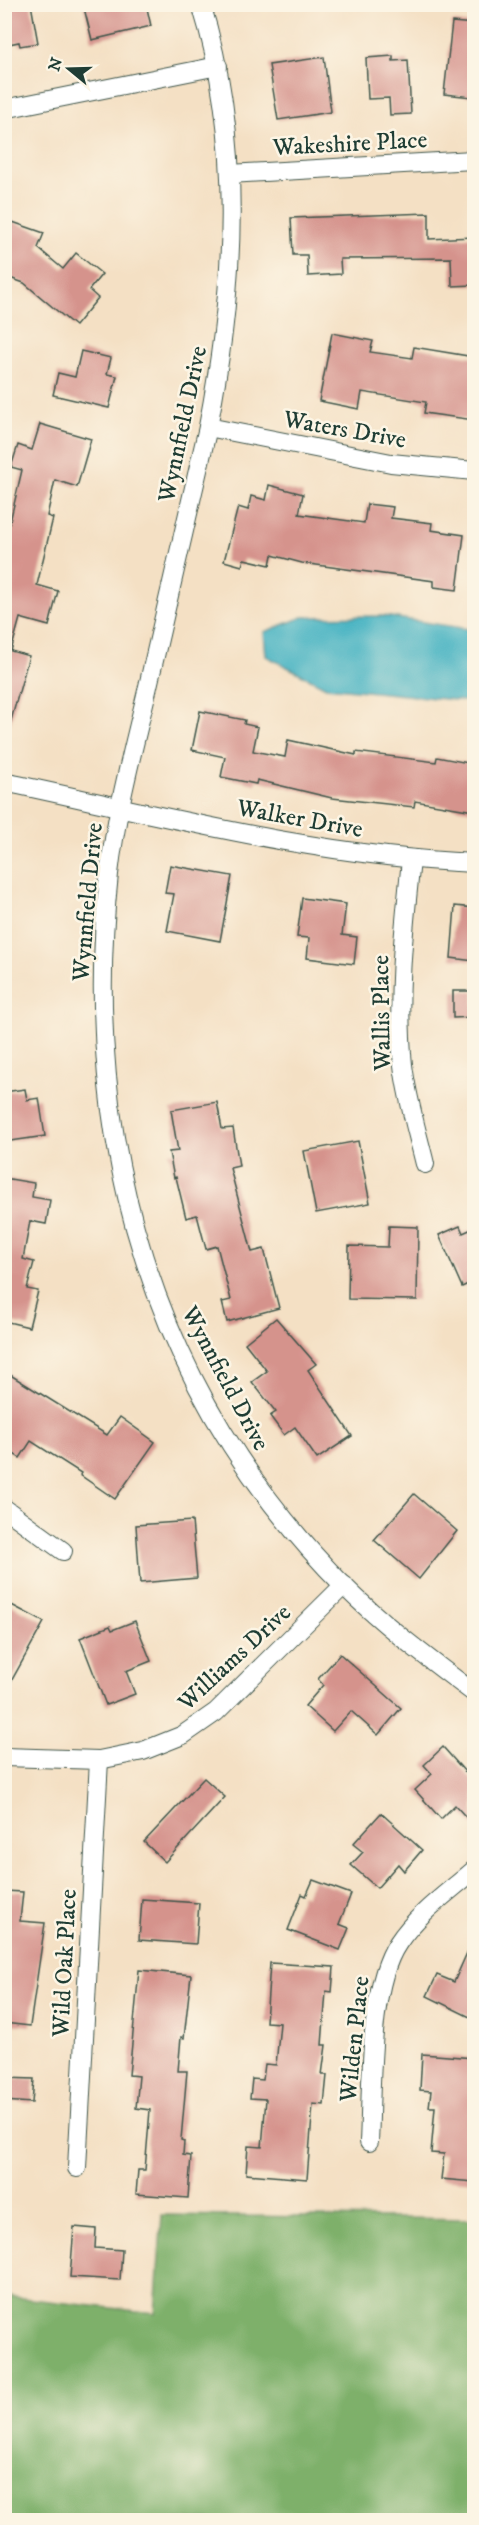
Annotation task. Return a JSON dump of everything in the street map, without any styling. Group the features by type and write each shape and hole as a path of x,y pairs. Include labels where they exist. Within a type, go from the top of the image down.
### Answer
{"street":[{"name":"Wynnfield Drive","path":"201,4 218,66 228,138 230,281 219,369 208,427 120,807 106,907 106,1073 114,1139 135,1230 173,1336 223,1431 250,1474 287,1522 344,1586 387,1626 474,1693"},
{"path":"4,109 218,66"},
{"name":"Wakeshire Place","path":"230,174 473,160"},
{"name":"Waters Drive","path":"208,427 391,463 474,471"},
{"name":"Walker Drive","path":"4,782 265,837 411,860 474,863"},
{"name":"Wallis Place","path":"411,860 401,972 401,1037 408,1095 424,1164"},
{"path":"4,1508 63,1551"},
{"name":"Williams Drive","path":"4,1757 99,1760 158,1746 183,1734 206,1720 245,1685 344,1586"},
{"name":"Wild Oak Place","path":"77,2169 99,1760"},
{"name":"Wilden Place","path":"369,2142 377,2004 384,1972 397,1943 410,1926 474,1870"}],"green space":[{"path":"162,2215 474,2219 474,2520 5,2520 5,2296 155,2313"}],"water":[{"path":"384,616 474,630 474,702 326,687 266,656 264,632 303,617"}],"building":[{"path":"4,4 31,4 38,43 20,46 19,42 4,45"},
{"path":"83,4 146,4 151,26 92,40"},
{"path":"452,22 474,24 472,97 444,94"},
{"path":"393,56 393,61 408,60 411,114 390,115 389,98 368,99 366,58"},
{"path":"324,57 331,112 278,120 269,65"},
{"path":"429,213 429,239 474,237 474,285 452,286 451,258 340,259 341,274 308,276 307,255 293,255 291,218"},
{"path":"4,219 44,233 38,248 63,269 76,253 102,274 89,290 98,298 75,326 24,283 4,276"},
{"path":"332,333 373,341 370,352 412,358 414,347 474,357 474,420 424,413 426,402 362,392 359,409 319,401"},
{"path":"81,351 111,358 107,374 117,376 109,408 53,395 58,373 75,377"},
{"path":"40,424 91,439 77,487 55,480 47,516 53,518 37,585 58,591 49,626 20,618 11,651 29,656 10,724 4,723 4,525 9,526 22,470 11,467 18,445 32,450"},
{"path":"269,485 303,494 299,514 364,523 367,504 393,507 391,518 432,523 431,530 464,535 457,590 434,587 434,581 302,563 272,555 270,565 244,559 242,566 224,561 238,507 248,510 251,496 266,500"},
{"path":"200,711 245,720 244,724 258,727 253,751 285,757 288,740 356,755 356,752 436,762 437,757 474,764 474,811 415,801 414,807 332,798 257,780 256,784 221,777 225,757 192,750"},
{"path":"170,865 232,876 220,941 167,931 174,894 165,893"},
{"path":"302,898 346,904 342,935 357,937 354,964 307,958 309,938 297,937"},
{"path":"455,906 474,908 474,961 451,958"},
{"path":"453,991 474,991 474,1017 453,1018"},
{"path":"25,1089 27,1100 39,1098 45,1136 4,1142 4,1092"},
{"path":"217,1102 222,1129 233,1128 239,1166 230,1168 252,1252 264,1249 279,1308 227,1322 222,1302 231,1300 217,1246 206,1249 197,1215 186,1218 169,1152 178,1151 171,1110"},
{"path":"358,1141 370,1203 316,1213 304,1151"},
{"path":"4,1178 34,1183 32,1197 50,1200 46,1224 30,1221 23,1259 34,1262 27,1289 38,1291 29,1327 4,1321"},
{"path":"389,1226 418,1227 417,1300 348,1299 349,1246 388,1247"},
{"path":"460,1226 463,1233 474,1228 474,1281 462,1287 439,1235"},
{"path":"276,1318 316,1364 308,1370 352,1436 317,1459 295,1427 284,1435 270,1416 276,1412 252,1382 267,1371 245,1343"},
{"path":"4,1371 107,1435 120,1417 155,1442 115,1499 80,1475 81,1473 31,1441 20,1458 4,1448"},
{"path":"414,1494 457,1531 419,1579 374,1540"},
{"path":"192,1521 197,1578 140,1583 136,1525"},
{"path":"4,1601 44,1622 4,1694"},
{"path":"135,1621 151,1661 126,1671 135,1694 106,1705 80,1638 110,1626 112,1630"},
{"path":"340,1654 401,1708 378,1735 351,1711 333,1731 305,1706 323,1685 318,1679"},
{"path":"443,1747 474,1782 474,1826 455,1805 441,1819 415,1790 432,1774 424,1765"},
{"path":"204,1778 225,1797 165,1862 144,1842"},
{"path":"381,1813 422,1850 404,1871 398,1864 377,1888 351,1865 363,1852 353,1844"},
{"path":"313,1880 351,1894 339,1924 349,1928 340,1950 288,1930 302,1894 306,1896"},
{"path":"4,1891 23,1892 20,1921 45,1923 30,2026 4,2023"},
{"path":"142,1899 199,1903 196,1944 139,1940"},
{"path":"474,1937 474,2019 427,1996 437,1975 454,1982"},
{"path":"270,1963 334,1967 332,1992 326,1991 322,2045 326,2045 322,2075 327,2075 324,2105 313,2104 307,2179 246,2174 248,2146 262,2147 266,2099 250,2098 252,2079 263,2080 265,2064 276,2065 280,2023 266,2022"},
{"path":"139,1970 191,1975 178,2071 187,2071 181,2140 184,2141 183,2155 191,2156 188,2198 136,2194 138,2170 145,2170 150,2110 136,2108 139,2076 129,2075"},
{"path":"422,2054 474,2058 474,2182 441,2179 444,2154 431,2153 435,2107 429,2107 431,2091 420,2090"},
{"path":"4,2078 34,2079 32,2103 4,2101"},
{"path":"74,2227 96,2229 95,2248 122,2250 120,2280 70,2277"}]}
